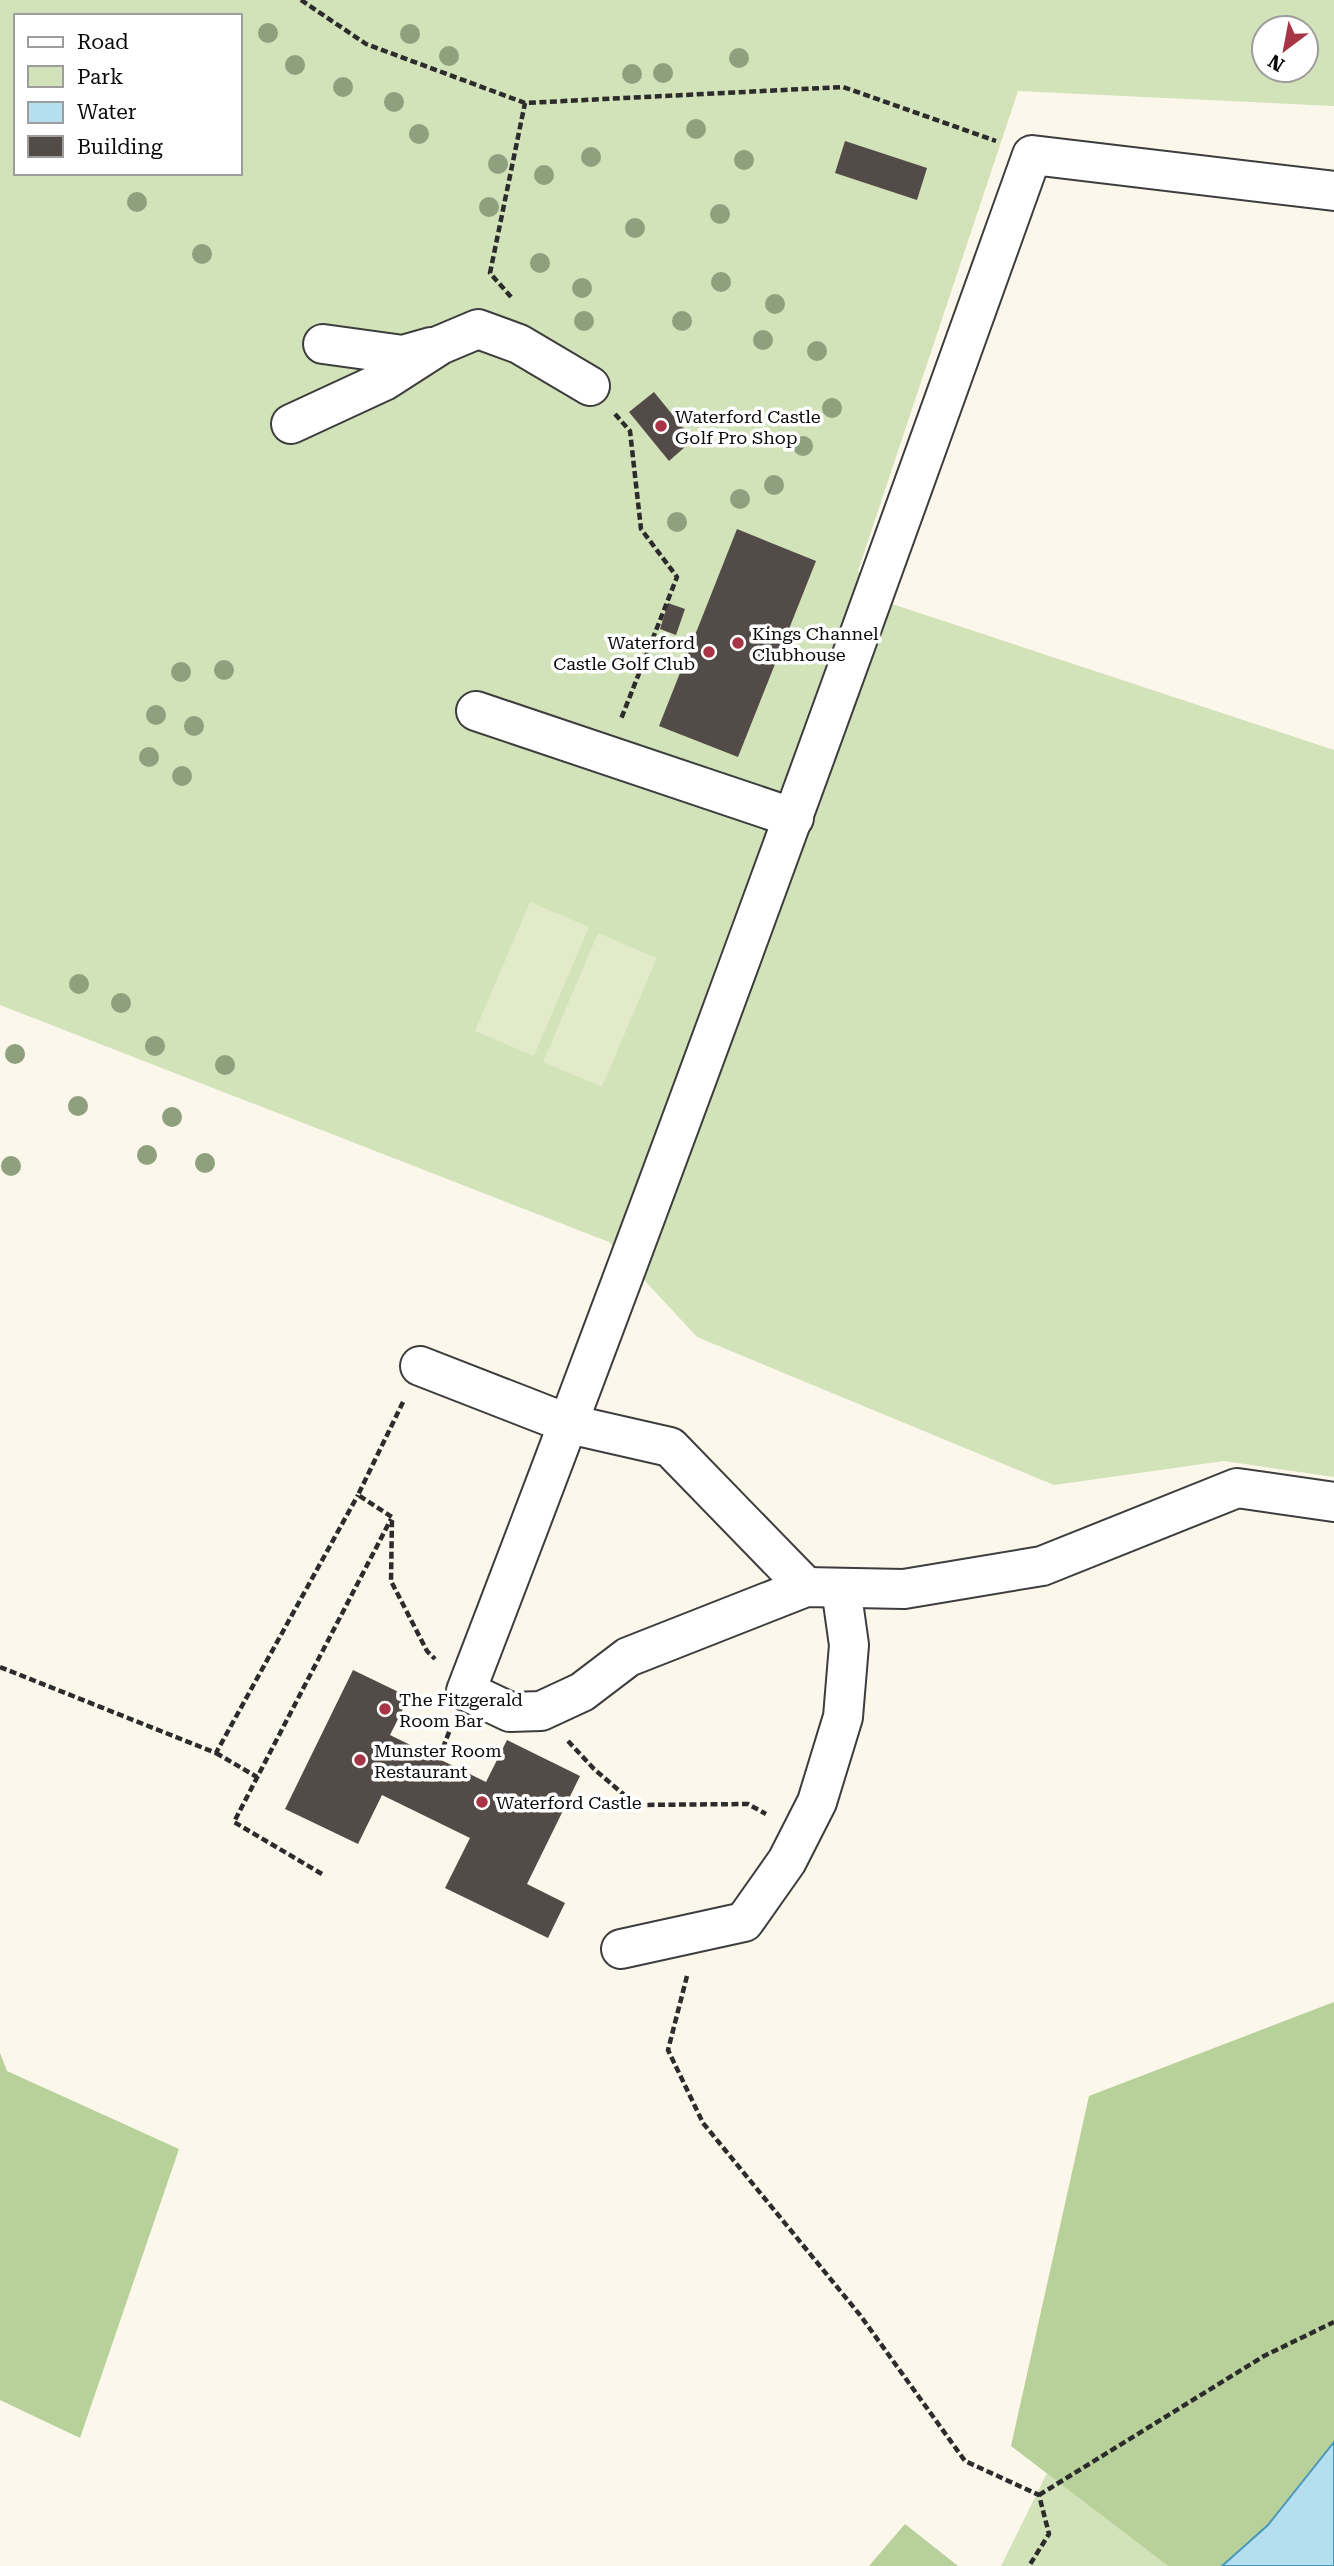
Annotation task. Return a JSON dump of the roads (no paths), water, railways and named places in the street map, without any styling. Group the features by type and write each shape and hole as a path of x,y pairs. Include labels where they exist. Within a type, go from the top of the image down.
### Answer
{"street":[{"path":"1334,191 1032,155 794,818 569,1423 466,1691 510,1712 541,1711 582,1692 628,1657 823,1588 904,1589 1042,1566 1237,1488 1334,1502"},
{"path":"323,344 403,355 440,345 478,329 519,344 590,386"},
{"path":"291,424 384,381 440,345"},
{"path":"476,711 794,818"},
{"path":"421,1366 569,1423 670,1447 823,1588 849,1645 843,1717 817,1802 787,1861 744,1922 621,1949"}],"water":[{"path":"1334,2442 1334,2566 1222,2566 1268,2525"}],"place":[{"name":"Waterford Castle Golf Pro Shop","path":"661,426"},
{"name":"Kings Channel Clubhouse","path":"738,643"},
{"name":"Waterford Castle Golf Club","path":"709,652"},
{"name":"The Fitzgerald Room Bar","path":"385,1709"},
{"name":"Munster Room Restaurant","path":"360,1760"},
{"name":"Waterford Castle","path":"482,1802"}]}
